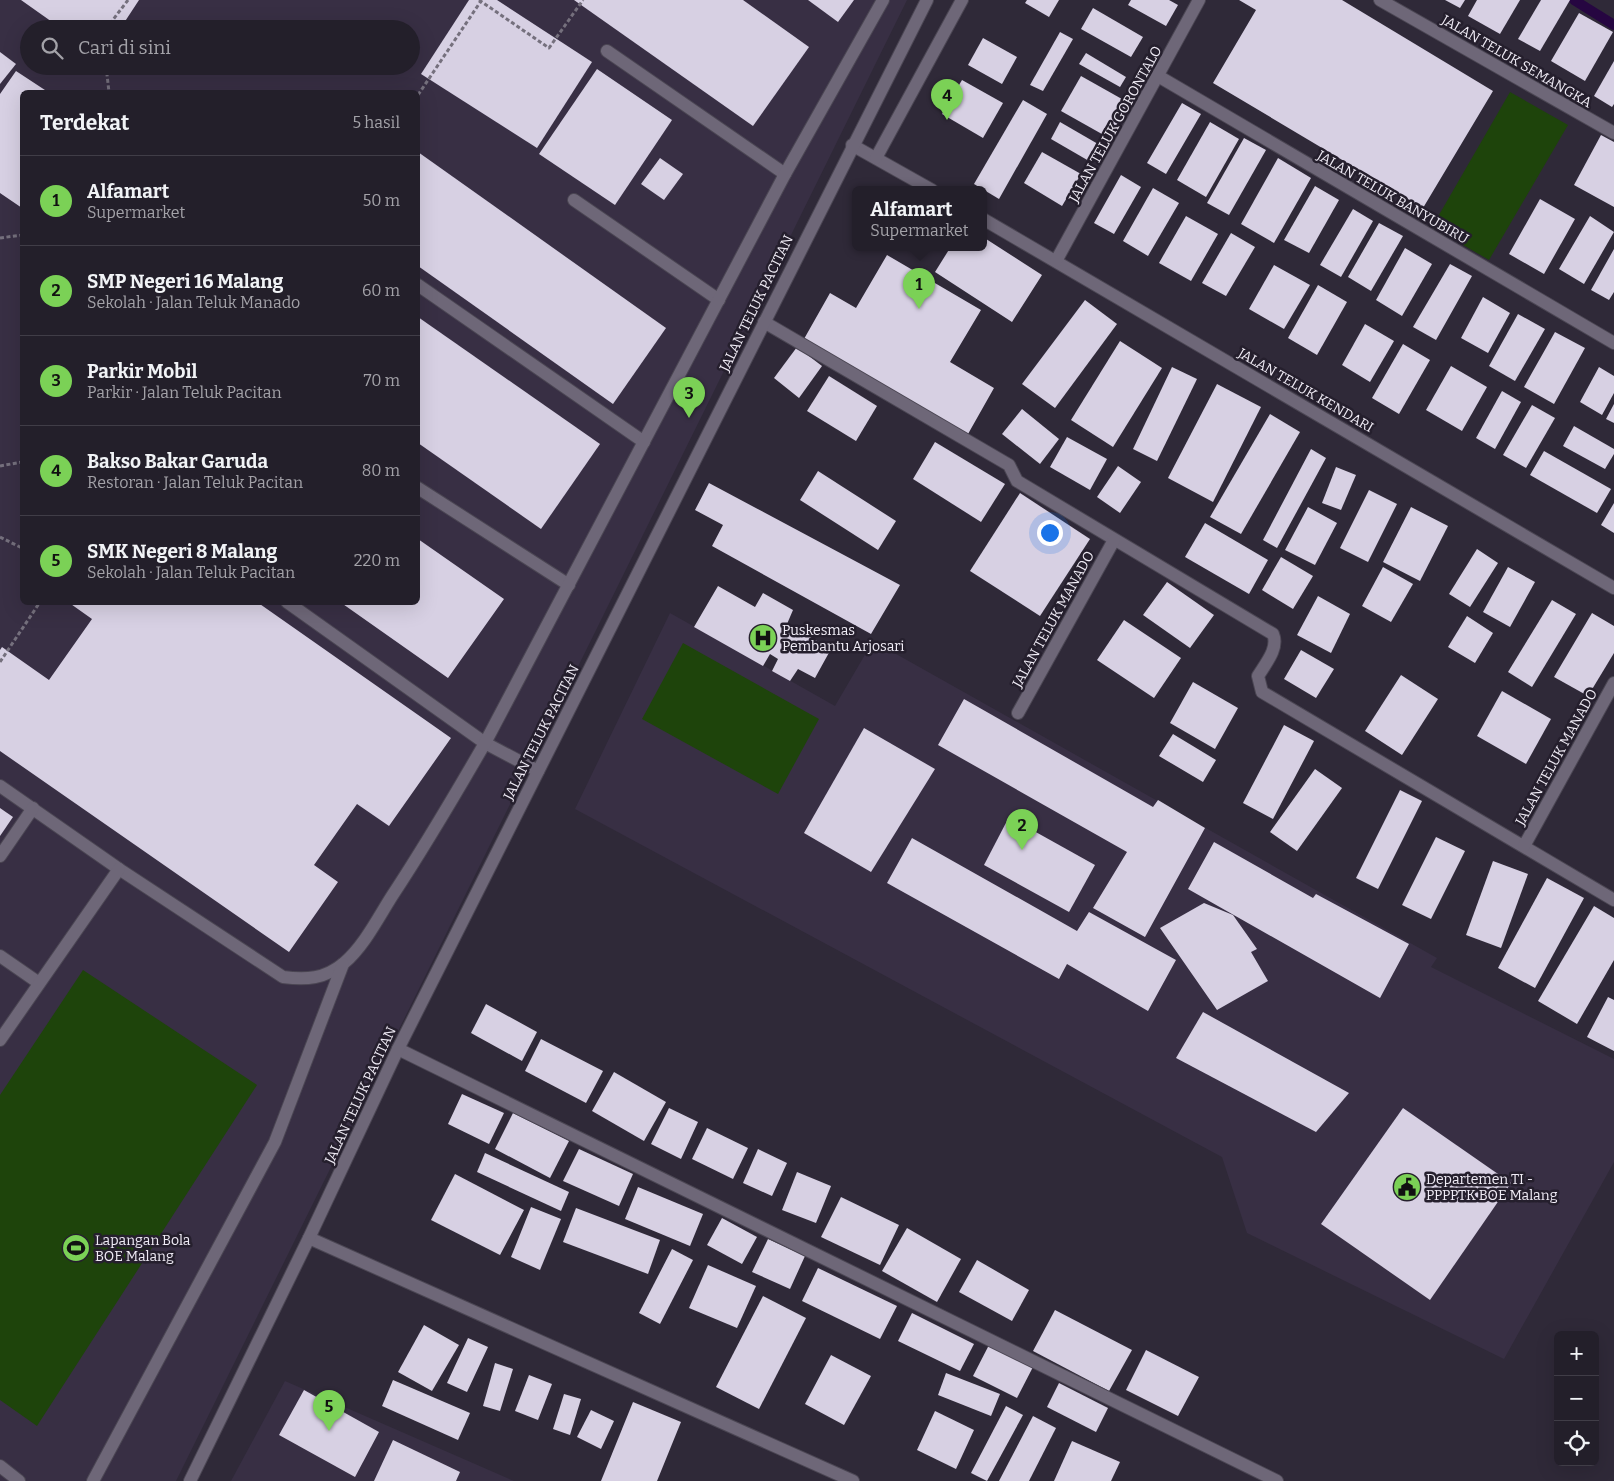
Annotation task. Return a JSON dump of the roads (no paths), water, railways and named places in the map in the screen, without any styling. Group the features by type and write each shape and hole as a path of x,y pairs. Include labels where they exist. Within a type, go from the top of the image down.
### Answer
{"street":[{"path":"0,786 119,869 283,977 304,980 319,978 343,964 355,951 382,913 441,821 485,743 785,174 883,0"},
{"name":"JALAN TELUK PACITAN","path":"190,1481 310,1238 398,1049 852,145 927,0"},
{"path":"876,158 962,0"},
{"name":"JALAN TELUK GORONTALO","path":"1056,261 1198,0"},
{"name":"JALAN TELUK SEMANGKA","path":"1380,0 1614,133"},
{"path":"607,51 785,174"},
{"name":"JALAN TELUK BANYUBIRU","path":"1158,76 1614,343"},
{"path":"852,145 925,186"},
{"path":"574,200 719,300"},
{"name":"JALAN TELUK KENDARI","path":"987,221 1614,588"},
{"path":"420,286 644,442"},
{"path":"764,322 1009,465 1017,481 1273,634 1276,640 1275,648 1258,676 1262,692 1614,900"},
{"path":"420,489 569,585"},
{"name":"JALAN TELUK MANADO","path":"1018,713 1114,540"},
{"path":"291,605 485,743 538,771"},
{"name":"JALAN TELUK MANADO","path":"1524,846 1614,683"},
{"path":"0,856 33,808"},
{"path":"0,1040 119,869"},
{"path":"0,956 40,983"},
{"path":"93,1481 274,1142 343,964"},
{"path":"398,1049 1277,1481"},
{"path":"310,1238 853,1481"},
{"path":"0,1466 19,1481"}],"waterway":[{"path":"1574,0 1614,25"}],"place":[{"name":"Bakso Bakar Garuda","path":"947,120"},
{"name":"Alfamart","path":"919,309"},
{"name":"Parkir Mobil","path":"689,418"},
{"name":"Puskesmas Pembantu Arjosari","path":"763,638"},
{"name":"SMP Negeri 16 Malang","path":"1022,850"},
{"name":"Departemen TI - PPPPTK BOE Malang","path":"1407,1187"},
{"name":"Lapangan Bola BOE Malang","path":"76,1248"},
{"name":"SMK Negeri 8 Malang","path":"329,1431"}]}
